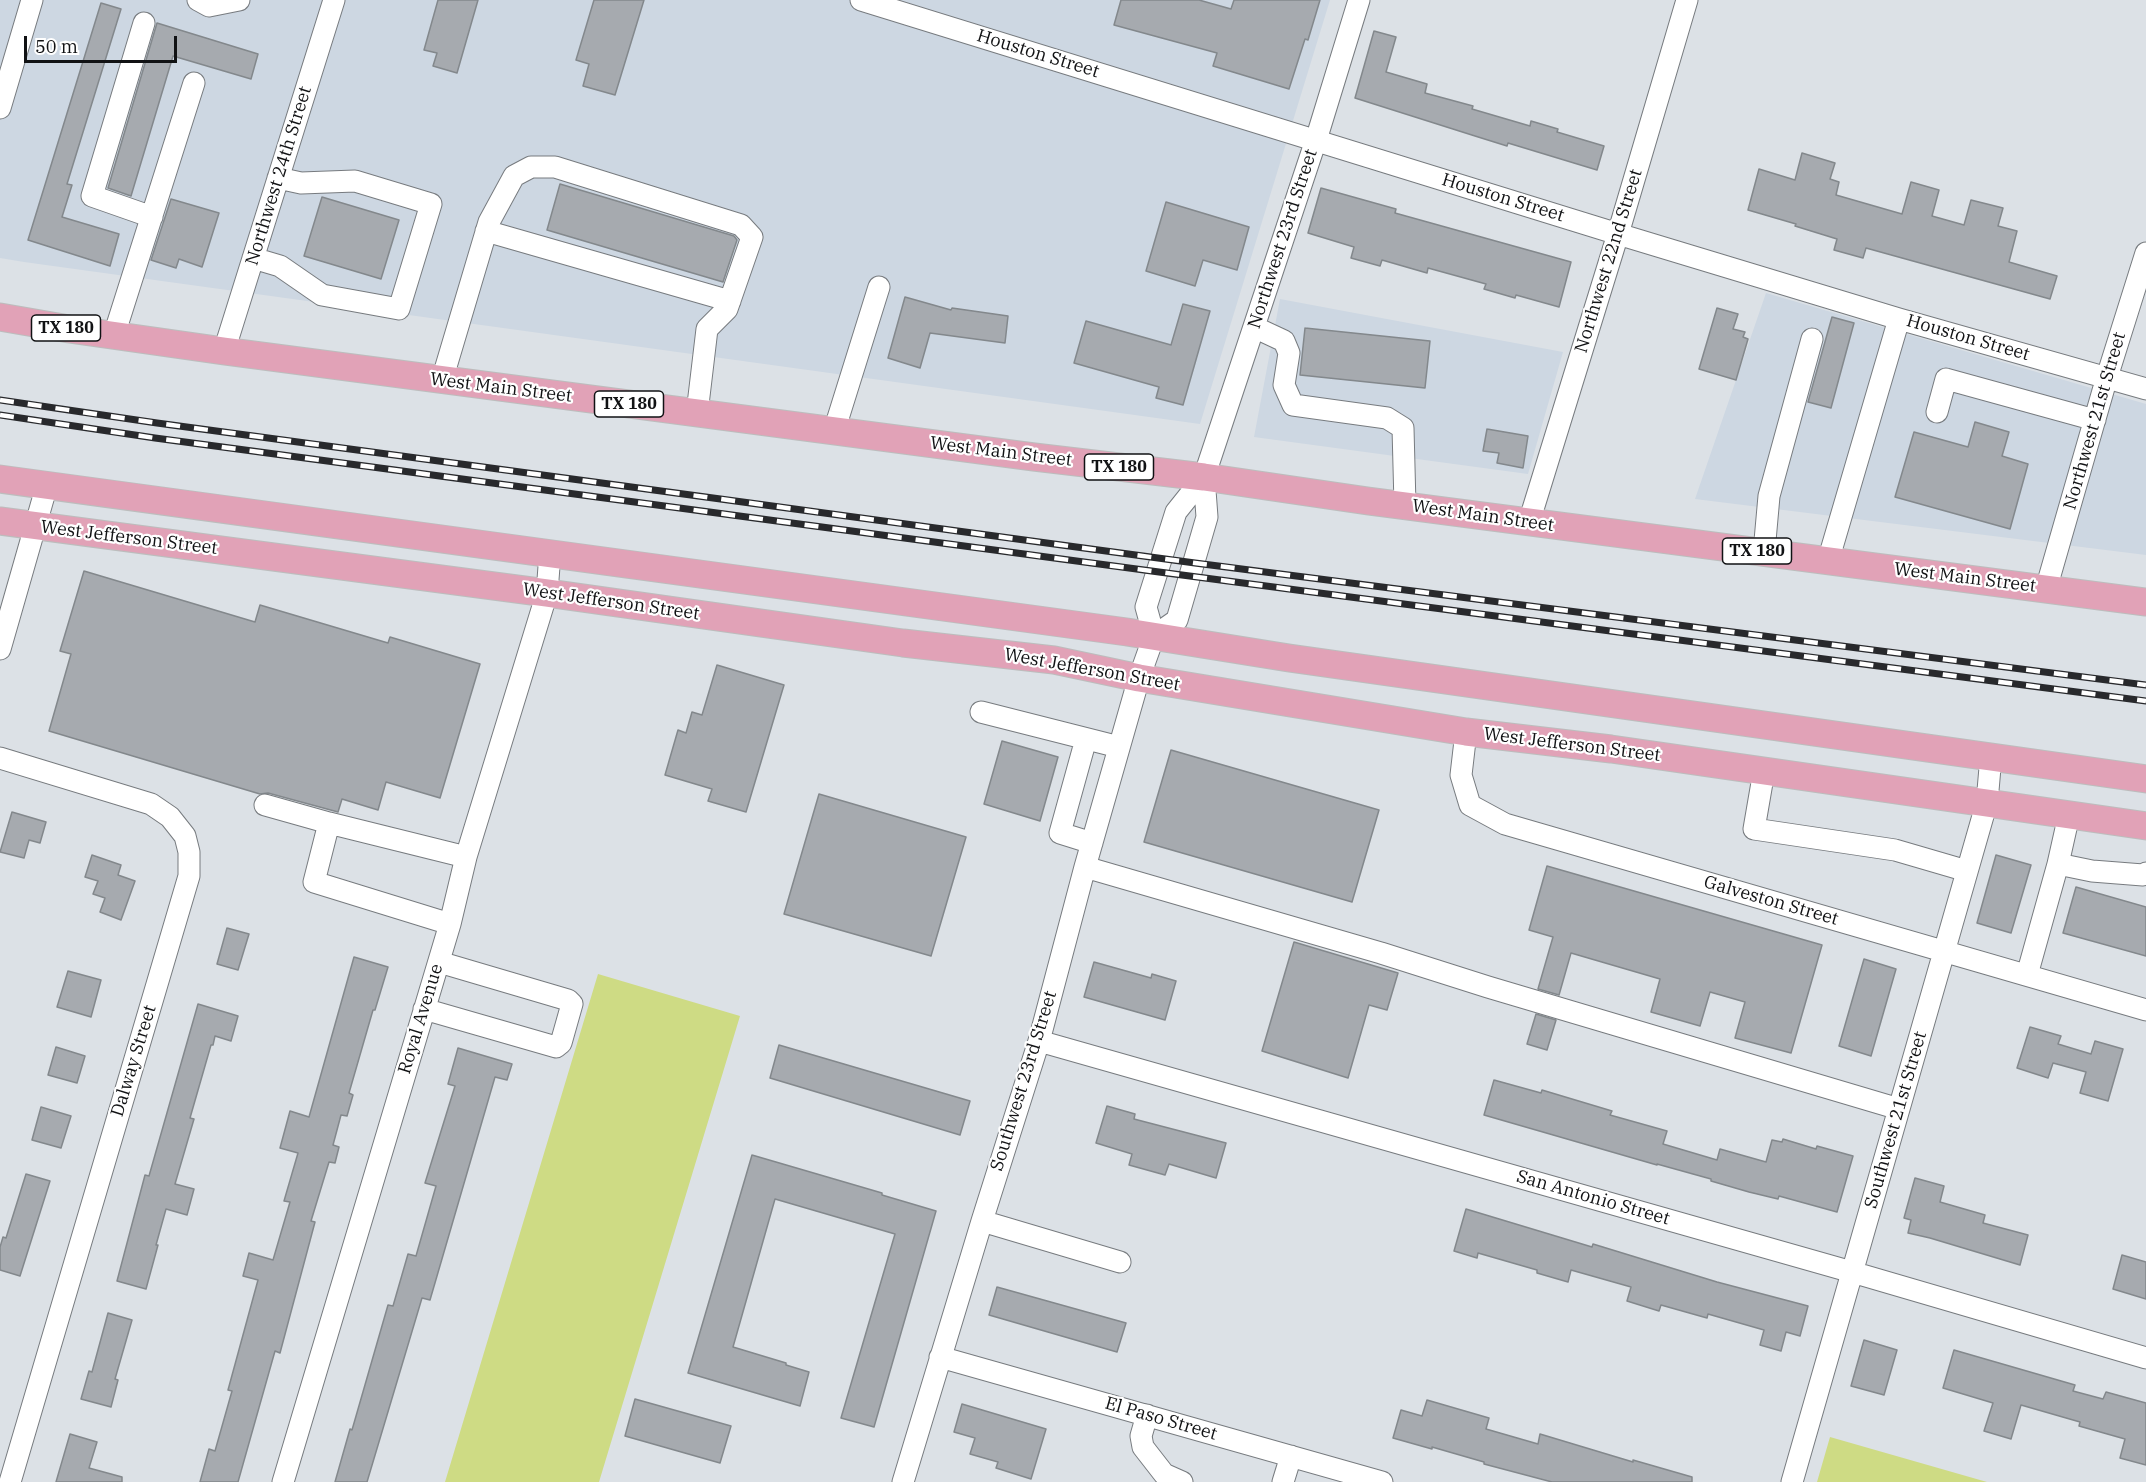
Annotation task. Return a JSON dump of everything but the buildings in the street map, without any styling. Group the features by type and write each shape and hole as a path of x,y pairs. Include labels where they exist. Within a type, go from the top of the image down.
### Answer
{"main road":[{"name":"West Main Street","path":"0,316 224,351 1204,477 1529,522 2146,602"},
{"path":"0,479 1154,636 1289,658 2146,779"},
{"name":"West Jefferson Street","path":"0,521 547,593 903,644 1054,660 1139,678 1466,732 1611,749 2146,826"},
{"path":"834,634 837,593"}],"street":[{"path":"0,108 32,0"},
{"path":"198,0 209,6 238,0"},
{"name":"Northwest 24th Street","path":"224,351 334,0"},
{"name":"Houston Street","path":"861,0 1618,234 1899,319 2146,389"},
{"name":"Northwest 23rd Street","path":"1204,477 1207,517 1181,608 1177,620 1154,636 1146,608 1176,512 1204,477 1316,140 1359,0"},
{"name":"Northwest 22nd Street","path":"1529,522 1687,0"},
{"path":"144,22 92,196 152,217"},
{"path":"114,335 194,83"},
{"path":"442,380 489,222 514,176 531,167 555,167 741,225 752,237 727,309 707,329 697,413"},
{"path":"253,258 279,266 322,295 399,309 432,204 355,181 301,183 278,178"},
{"path":"486,231 730,301"},
{"name":"Northwest 21st Street","path":"2046,589 2146,253"},
{"path":"834,431 879,287"},
{"path":"1828,561 1899,319"},
{"path":"1254,327 1284,341 1289,353 1284,385 1293,405 1388,418 1403,428 1405,505"},
{"path":"1764,552 1770,496 1812,339"},
{"path":"1937,412 1946,379 2095,420"},
{"path":"0,649 5,615 36,526 47,485"},
{"name":"Royal Avenue","path":"283,1482 439,962 466,857 547,593 550,553"},
{"path":"1139,678 1154,636"},
{"name":"Southwest 23rd Street","path":"903,1482 1039,1041 1085,867 1139,678"},
{"path":"981,712 1119,747"},
{"name":"Galveston Street","path":"1466,732 1461,775 1470,805 1505,824 2146,1010"},
{"path":"1086,739 1060,833 1092,843"},
{"name":"Southwest 21st Street","path":"1792,1482 1987,802 1991,756"},
{"name":"Dalway Street","path":"0,758 151,804 170,817 185,836 189,852 189,876 10,1482"},
{"path":"1764,771 1754,829 1894,850 1967,871"},
{"path":"265,805 466,857"},
{"path":"2027,975 2058,864 2068,814"},
{"path":"329,823 314,882 450,924"},
{"path":"2058,864 2092,871 2143,875 2146,873"},
{"path":"1085,867 1381,953 1899,1109"},
{"path":"424,1009 556,1047 561,1043 572,1004 568,1000 439,962"},
{"name":"San Antonio Street","path":"1039,1041 2146,1358"},
{"path":"982,1221 1120,1262"},
{"name":"El Paso Street","path":"940,1357 1291,1456 1342,1477 1382,1482"},
{"path":"1147,1415 1141,1436 1143,1447 1164,1474 1182,1482"},
{"path":"1283,1482 1291,1456"}],"shaded area":[{"path":"0,0 1330,0 1200,424 0,258"},
{"path":"1766,293 2146,404 2146,555 1695,499"},
{"path":"1280,299 1563,352 1528,474 1254,437"}],"green space":[{"path":"598,974 740,1016 599,1482 445,1482"},
{"path":"1830,1437 1987,1482 1817,1482"}],"railway":[{"path":"0,400 1195,563 2146,685"},
{"path":"0,415 155,438 1159,572 2146,701"}]}
